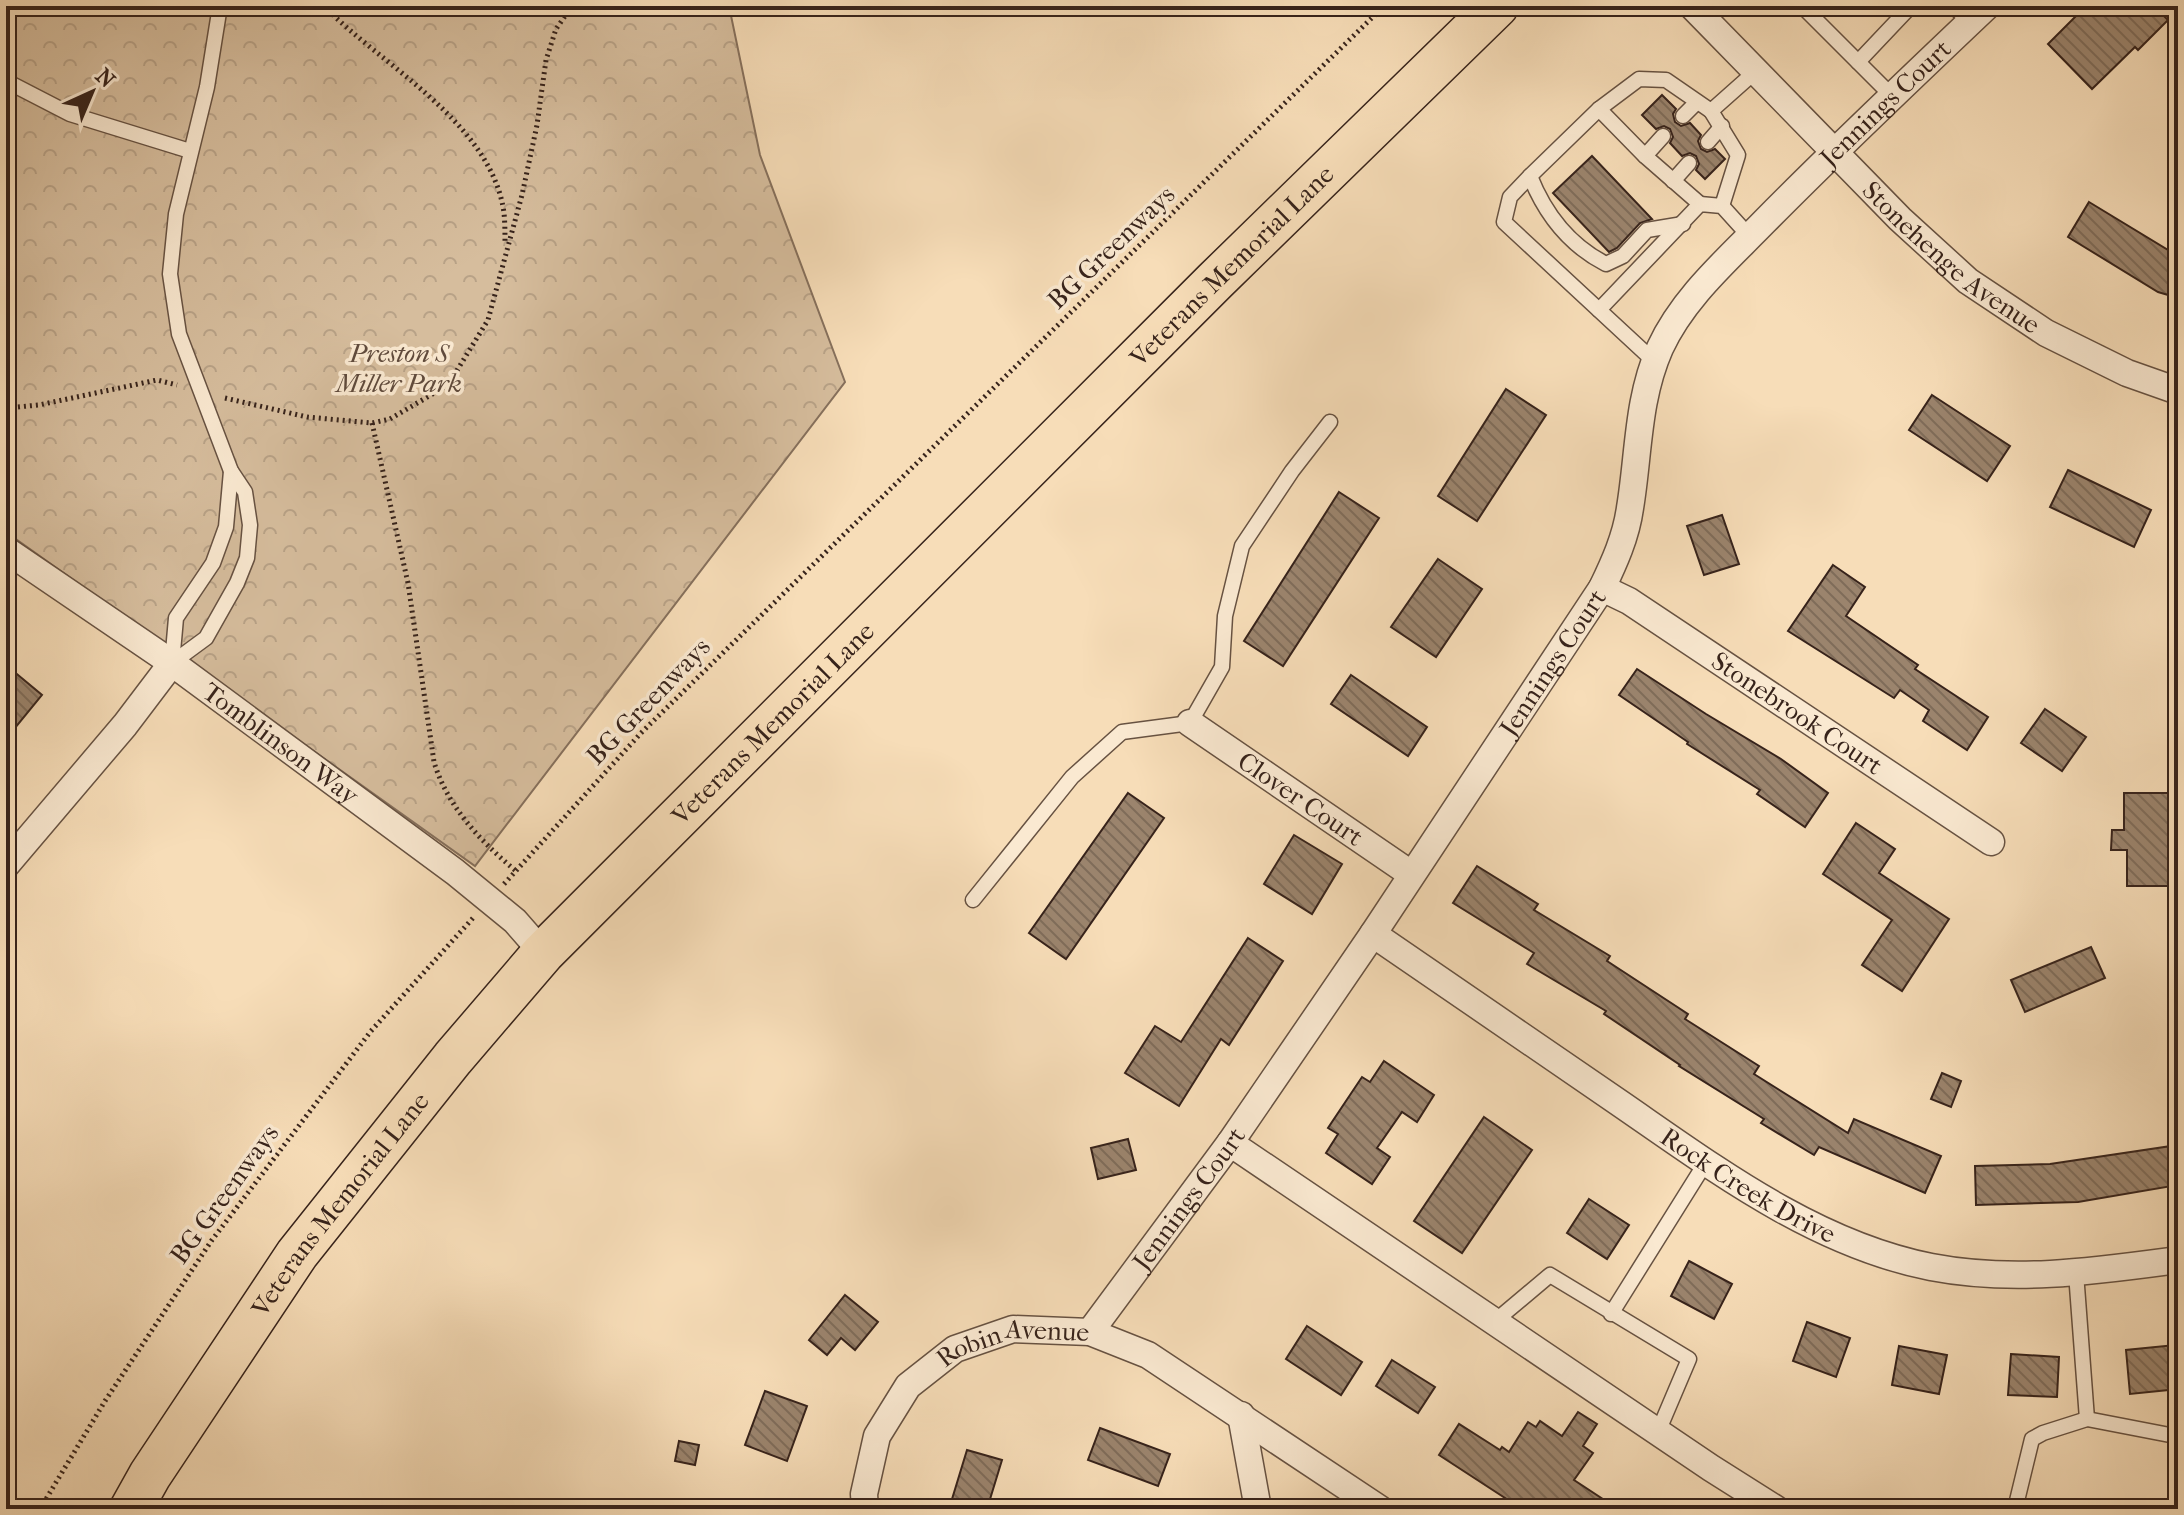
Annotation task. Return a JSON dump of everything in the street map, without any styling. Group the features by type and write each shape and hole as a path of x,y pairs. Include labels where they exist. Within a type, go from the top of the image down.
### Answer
{"main road":[{"name":"Veterans Memorial Lane","path":"131,1509 150,1475 297,1254 453,1058 543,953 1215,281 1497,6"}],"street":[{"name":"Stonehenge Avenue","path":"1692,6 1900,219 1968,281 2046,333 2127,373 2178,391"},
{"name":"Jennings Court","path":"1090,1332 1230,1143 1373,934 1602,588 1623,540 1630,512 1640,415 1655,362 1679,315 1700,289 1833,151 1892,96 1970,11"},
{"name":"Tomblinson Way","path":"6,550 172,663 489,900 515,921 543,953"},
{"name":"Stonebrook Court","path":"1602,588 1629,601 1991,842"},
{"path":"6,865 125,725 172,663"},
{"name":"Clover Court","path":"1190,723 1411,874"},
{"name":"Rock Creek Drive","path":"1373,934 1706,1162 1765,1200 1829,1233 1897,1258 1932,1267 2004,1276 2076,1273 2178,1260"},
{"path":"1230,1143 1776,1509"},
{"name":"Robin Avenue","path":"865,1509 864,1494 877,1436 908,1386 955,1349 1013,1329 1090,1332 1148,1355 1380,1509"},
{"path":"1241,1415 1258,1509"}],"lane":[{"path":"172,663 206,638 237,583 247,558 250,525 245,492 231,471 179,334 170,274 174,229 209,76 220,6"},
{"path":"1802,6 1892,96"},
{"path":"1858,62 1911,6"},
{"path":"1711,111 1756,71"},
{"path":"1655,362 1504,222 1510,197 1599,109 1639,79 1666,80 1711,111 1738,155 1722,206"},
{"path":"6,81 70,114 190,151"},
{"path":"1683,116 1697,102"},
{"path":"1599,109 1645,156 1700,204 1722,206 1750,237"},
{"path":"1708,142 1722,126"},
{"path":"1645,156 1663,136"},
{"path":"1673,181 1689,163"},
{"path":"1530,176 1540,202 1565,235 1590,256 1606,264 1623,256 1647,230 1683,224"},
{"path":"1599,310 1700,204"},
{"path":"973,900 1072,777 1122,732 1190,723 1222,667 1225,616 1242,546 1292,471 1330,422"},
{"path":"172,663 176,618 213,563 226,527 231,471"},
{"path":"1611,1314 1706,1162"},
{"path":"2076,1273 2087,1419"},
{"path":"1494,1322 1550,1275 1689,1359 1658,1432"},
{"path":"2015,1509 2032,1439 2087,1419 2175,1436 2178,1477"}],"path":[{"path":"324,6 450,116 473,144 492,174 504,211 506,249"},
{"path":"6,408 39,405 157,380 307,417 372,423 390,419 448,385 488,320 522,195 537,125 546,60 556,29 572,6"},
{"name":"BG Greenways","path":"40,1509 105,1401 212,1240 371,1031 641,733 1384,6"},
{"path":"372,423 408,583 439,780 449,800 493,852 516,871"}],"green space":[{"name":"Preston S Miller Park","path":"6,6 729,6 760,155 845,382 475,866 6,532"}],"building":[{"path":"2086,6 2154,6 2168,20 2092,89 2048,44"},
{"path":"1662,95 1676,109 1673,114 1675,122 1681,126 1690,123 1701,135 1698,141 1701,149 1707,152 1715,149 1725,159 1705,179 1696,170 1699,164 1696,156 1690,153 1682,156 1670,143 1673,137 1670,129 1664,126 1656,129 1642,115"},
{"path":"1592,156 1652,219 1640,223 1617,248 1609,252 1553,193"},
{"path":"2089,202 2178,256 2178,298 2158,292 2068,237"},
{"path":"1506,389 1546,415 1477,521 1438,496"},
{"path":"1932,395 2010,446 1987,481 1909,430"},
{"path":"2068,470 2151,510 2134,547 2050,507"},
{"path":"1339,492 1379,518 1283,666 1244,641"},
{"path":"1722,515 1739,564 1704,575 1687,526"},
{"path":"1438,559 1482,589 1436,657 1391,627"},
{"path":"1833,565 1865,587 1846,616 1918,665 1915,669 1988,717 1967,750 1923,721 1929,710 1900,690 1894,698 1788,631"},
{"path":"6,665 42,695 6,739"},
{"path":"1637,669 1781,759 1828,793 1805,827 1757,794 1760,790 1687,744 1619,695"},
{"path":"1351,675 1427,727 1408,756 1331,704"},
{"path":"2045,709 2086,737 2062,771 2021,743"},
{"path":"1128,793 1164,818 1066,959 1029,933"},
{"path":"2124,793 2169,793 2168,886 2127,886 2127,850 2111,850 2112,830 2124,830"},
{"path":"1856,823 1895,849 1879,873 1949,919 1902,991 1862,965 1892,920 1823,874"},
{"path":"1294,835 1342,864 1312,914 1264,884"},
{"path":"1477,866 1538,904 1534,910 1610,956 1607,961 1688,1014 1685,1019 1759,1066 1754,1074 1848,1133 1854,1119 1941,1156 1925,1193 1819,1147 1814,1155 1761,1123 1764,1119 1679,1066 1604,1014 1606,1011 1527,964 1534,953 1453,903"},
{"path":"1248,938 1283,961 1229,1045 1221,1039 1179,1106 1125,1073 1155,1026 1181,1042"},
{"path":"2091,947 2105,978 2025,1012 2011,980"},
{"path":"1384,1061 1434,1095 1417,1122 1402,1112 1377,1148 1390,1157 1372,1184 1326,1153 1338,1134 1328,1128 1362,1077 1370,1082"},
{"path":"1942,1073 1961,1081 1951,1107 1931,1099"},
{"path":"1484,1117 1532,1150 1462,1253 1414,1221"},
{"path":"1128,1139 1136,1170 1098,1179 1091,1148"},
{"path":"2178,1145 2178,1185 2078,1202 1976,1205 1975,1166 2050,1164"},
{"path":"1589,1199 1629,1225 1607,1259 1567,1233"},
{"path":"1689,1261 1732,1284 1714,1319 1671,1296"},
{"path":"845,1295 878,1322 855,1350 841,1338 827,1355 809,1340"},
{"path":"1807,1322 1850,1338 1836,1377 1793,1361"},
{"path":"1307,1326 1362,1362 1341,1395 1286,1359"},
{"path":"2175,1345 2178,1389 2130,1394 2126,1350"},
{"path":"1899,1346 1947,1355 1939,1394 1892,1385"},
{"path":"2011,1354 2059,1357 2057,1397 2008,1395"},
{"path":"1392,1360 1435,1387 1418,1413 1376,1386"},
{"path":"765,1391 807,1406 787,1461 745,1445"},
{"path":"1578,1412 1597,1424 1583,1446 1593,1453 1574,1480 1618,1509 1522,1509 1439,1455 1459,1424 1500,1450 1502,1447 1509,1452 1528,1422 1536,1427 1540,1421 1562,1436"},
{"path":"1100,1428 1170,1454 1158,1486 1088,1460"},
{"path":"679,1441 699,1445 695,1465 675,1461"},
{"path":"967,1450 1002,1460 987,1509 949,1509"}]}
